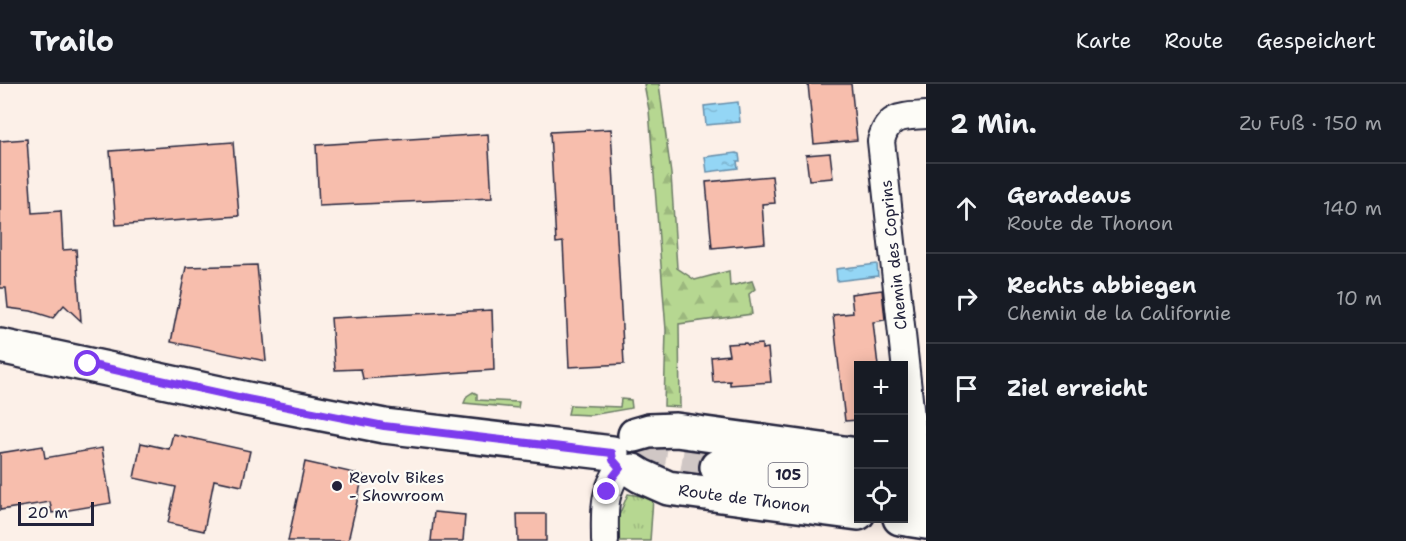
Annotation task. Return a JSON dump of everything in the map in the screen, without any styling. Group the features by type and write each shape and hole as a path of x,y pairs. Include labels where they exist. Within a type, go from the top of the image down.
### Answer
{"street":[{"name":"Chemin des Coprins","path":"912,469 914,445 881,141 884,129 890,122 899,118 926,115"},
{"name":"Route de Thonon","path":"0,346 384,426 625,457 641,476 668,488 854,512"},
{"name":"Route de Thonon","path":"625,457 649,430 676,430 854,454"},
{"path":"605,541 605,498 613,477 625,457"},
{"name":"105","path":"717,466 854,483"},
{"path":"912,469 926,492"},
{"path":"908,520 926,522"}],"green space":[{"path":"644,84 659,84 671,174 677,268 695,280 729,271 730,286 752,281 755,289 749,294 752,314 679,324 680,407 664,406 666,330 649,110"},
{"path":"473,392 477,394 477,400 519,402 518,408 464,403 467,396"},
{"path":"621,399 631,400 632,408 591,415 568,414 570,405 620,407"},
{"path":"628,494 653,498 650,541 616,541 617,520"}],"water":[{"path":"738,102 740,122 706,125 704,106"},
{"path":"739,154 740,161 737,161 738,168 707,172 705,157"},
{"path":"877,264 878,276 837,281 836,269"}],"building":[{"path":"808,84 851,84 857,140 814,144"},
{"path":"611,129 624,364 569,367 563,242 556,243 550,132"},
{"path":"488,134 492,198 319,206 316,145"},
{"path":"27,139 32,213 61,211 63,250 76,249 81,321 64,305 53,318 31,311 8,308 6,288 0,288 0,141"},
{"path":"233,142 239,216 116,225 110,151"},
{"path":"830,153 833,178 809,180 806,155"},
{"path":"772,176 775,203 762,204 765,243 712,248 706,182"},
{"path":"257,265 266,361 171,342 186,267"},
{"path":"882,290 885,320 873,322 877,361 854,361 854,420 845,421 833,315 853,313 851,294"},
{"path":"492,310 494,370 363,379 361,369 335,370 331,318"},
{"path":"746,343 748,345 762,344 762,349 768,348 771,382 730,385 730,381 713,382 711,357 729,355 727,344"},
{"path":"173,434 250,451 242,486 214,480 204,531 168,523 176,487 134,478 141,443 169,449"},
{"path":"43,446 45,458 102,448 111,503 52,513 50,502 0,510 0,453"},
{"path":"305,462 363,475 348,541 288,541"},
{"path":"434,512 465,515 463,541 431,541"},
{"path":"517,514 546,514 546,541 518,541"}],"tunnel":[{"path":"585,446 717,467"}],"place":[{"name":"Revolv Bikes - Showroom","path":"337,486"}],"route":[{"path":"88,364 384,426 612,453 613,460 620,468 613,477 607,492"}]}
